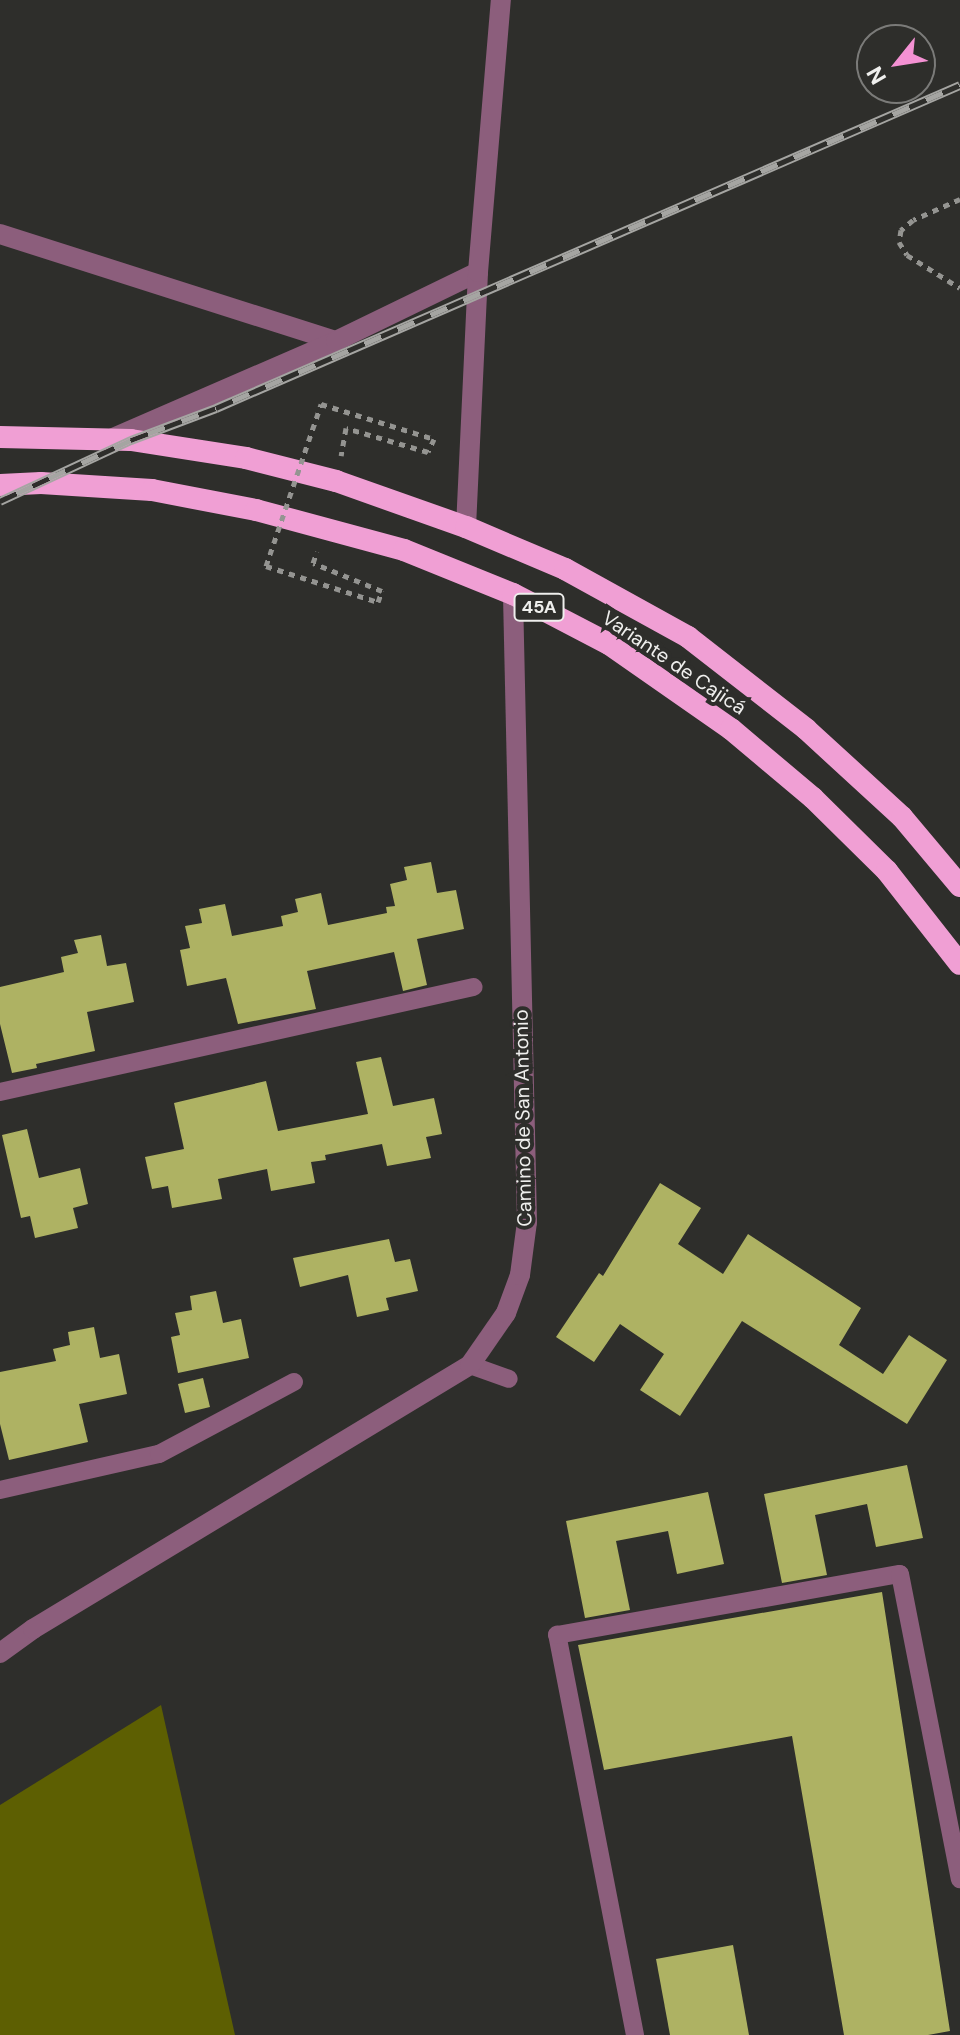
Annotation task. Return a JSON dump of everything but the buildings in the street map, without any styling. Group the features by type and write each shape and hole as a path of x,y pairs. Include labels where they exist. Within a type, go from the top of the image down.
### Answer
{"highway":[{"name":"Variante de Cajicá","path":"0,437 47,436 190,448 336,481 466,527 565,569 688,637 806,729 902,817 960,886"},
{"name":"Variante de Cajicá","path":"0,485 41,483 152,490 256,510 404,550 513,594 609,644 731,729 813,798 887,871 960,964"}],"street":[{"path":"466,527 478,272 501,0"},
{"path":"0,234 336,341"},
{"path":"107,441 336,341 478,272"},
{"name":"Camino de San Antonio","path":"0,1653 33,1629 470,1365 488,1345 506,1313 520,1275 527,1222 513,594"}],"lane":[{"path":"0,1092 474,987"},
{"path":"470,1365 509,1379"},
{"path":"0,1490 159,1454 294,1382"},
{"path":"635,2035 557,1635 900,1574 960,1879"}],"path":[{"path":"960,199 913,220 901,230 899,242 907,255 960,288"},
{"path":"325,528 313,563 382,591 378,602 266,566 321,404 434,439 428,452 346,428 336,481"}],"shaded area":[{"path":"161,1705 235,2035 0,2035 0,1805"}],"railway":[{"path":"0,501 131,440 216,408 960,85"}]}
